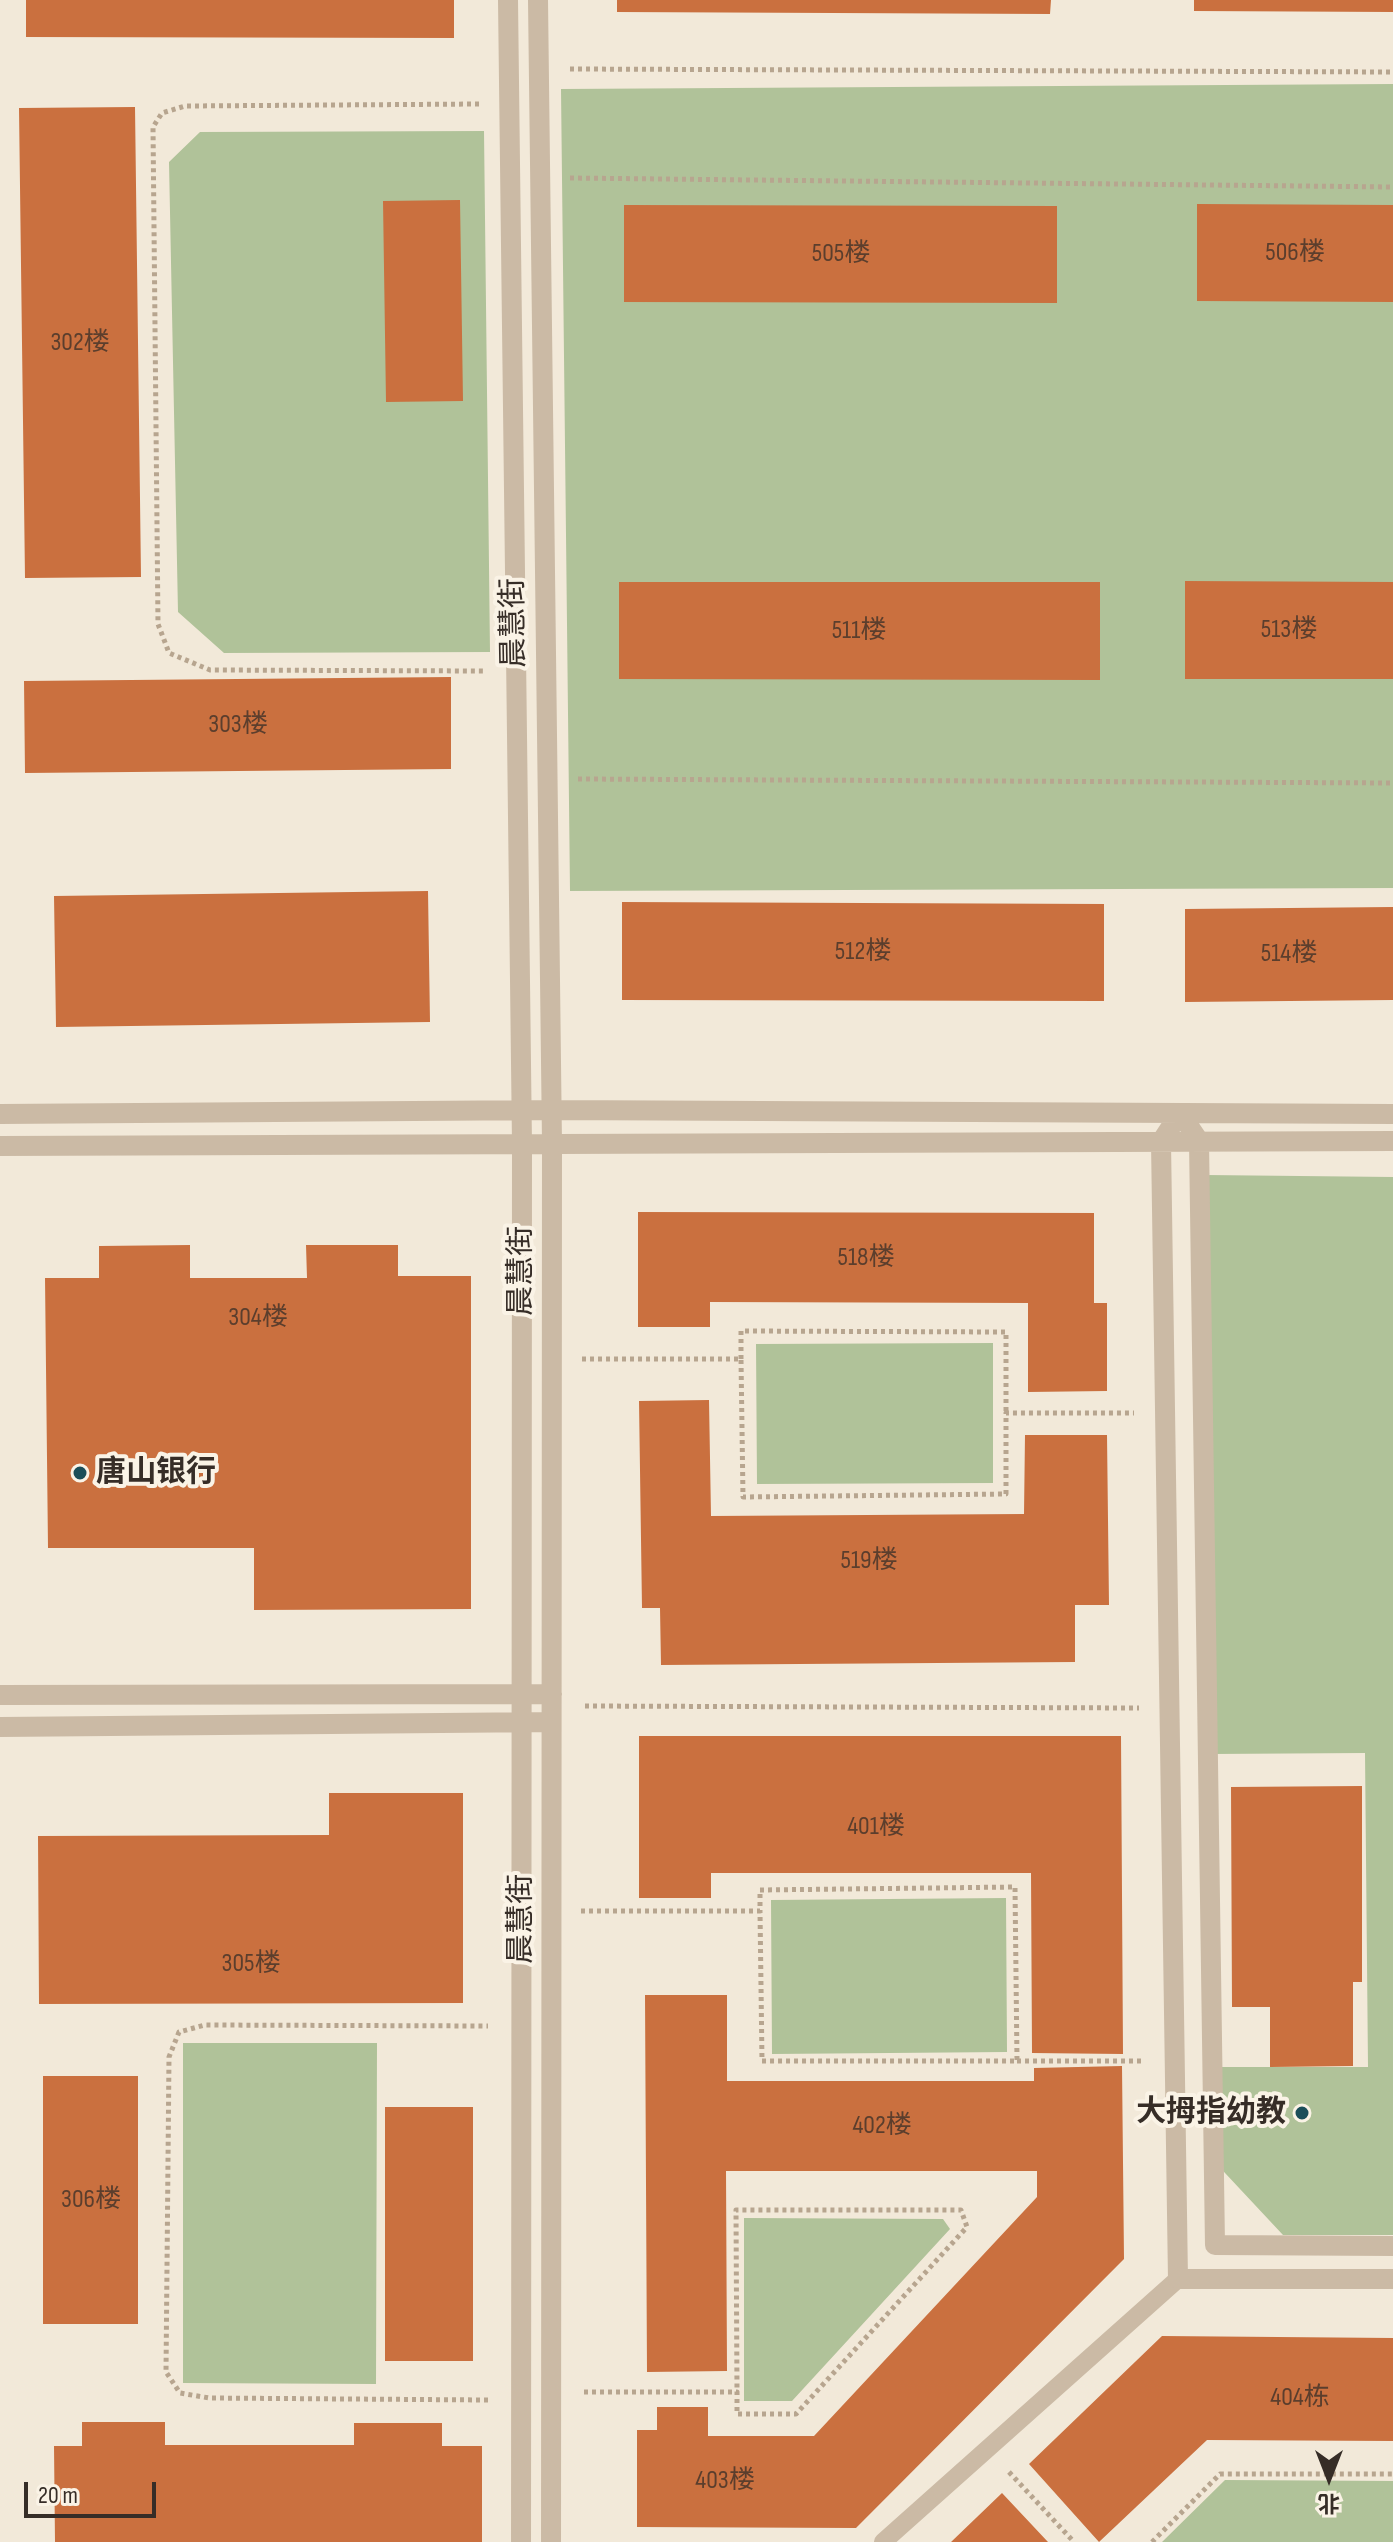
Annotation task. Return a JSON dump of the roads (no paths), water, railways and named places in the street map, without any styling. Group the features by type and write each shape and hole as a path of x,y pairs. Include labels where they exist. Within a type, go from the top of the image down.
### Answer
{"street":[{"name":"晨慧街","path":"508,0 522,1143 521,2542"},
{"name":"晨慧街","path":"538,0 552,1142 551,2542"},
{"path":"0,1114 551,1110 1393,1114"},
{"path":"1180,1113 1199,1141 1215,2245 1393,2246"},
{"path":"1180,1113 1161,1142 1178,2279 1393,2279"},
{"path":"0,1146 1393,1141"},
{"path":"0,1695 521,1693 552,1707"},
{"path":"0,1727 520,1722 552,1707"}],"lane":[{"path":"883,2542 1178,2279"}],"place":[{"name":"唐山银行","path":"80,1473"},
{"name":"大拇指幼教","path":"1302,2113"}]}
